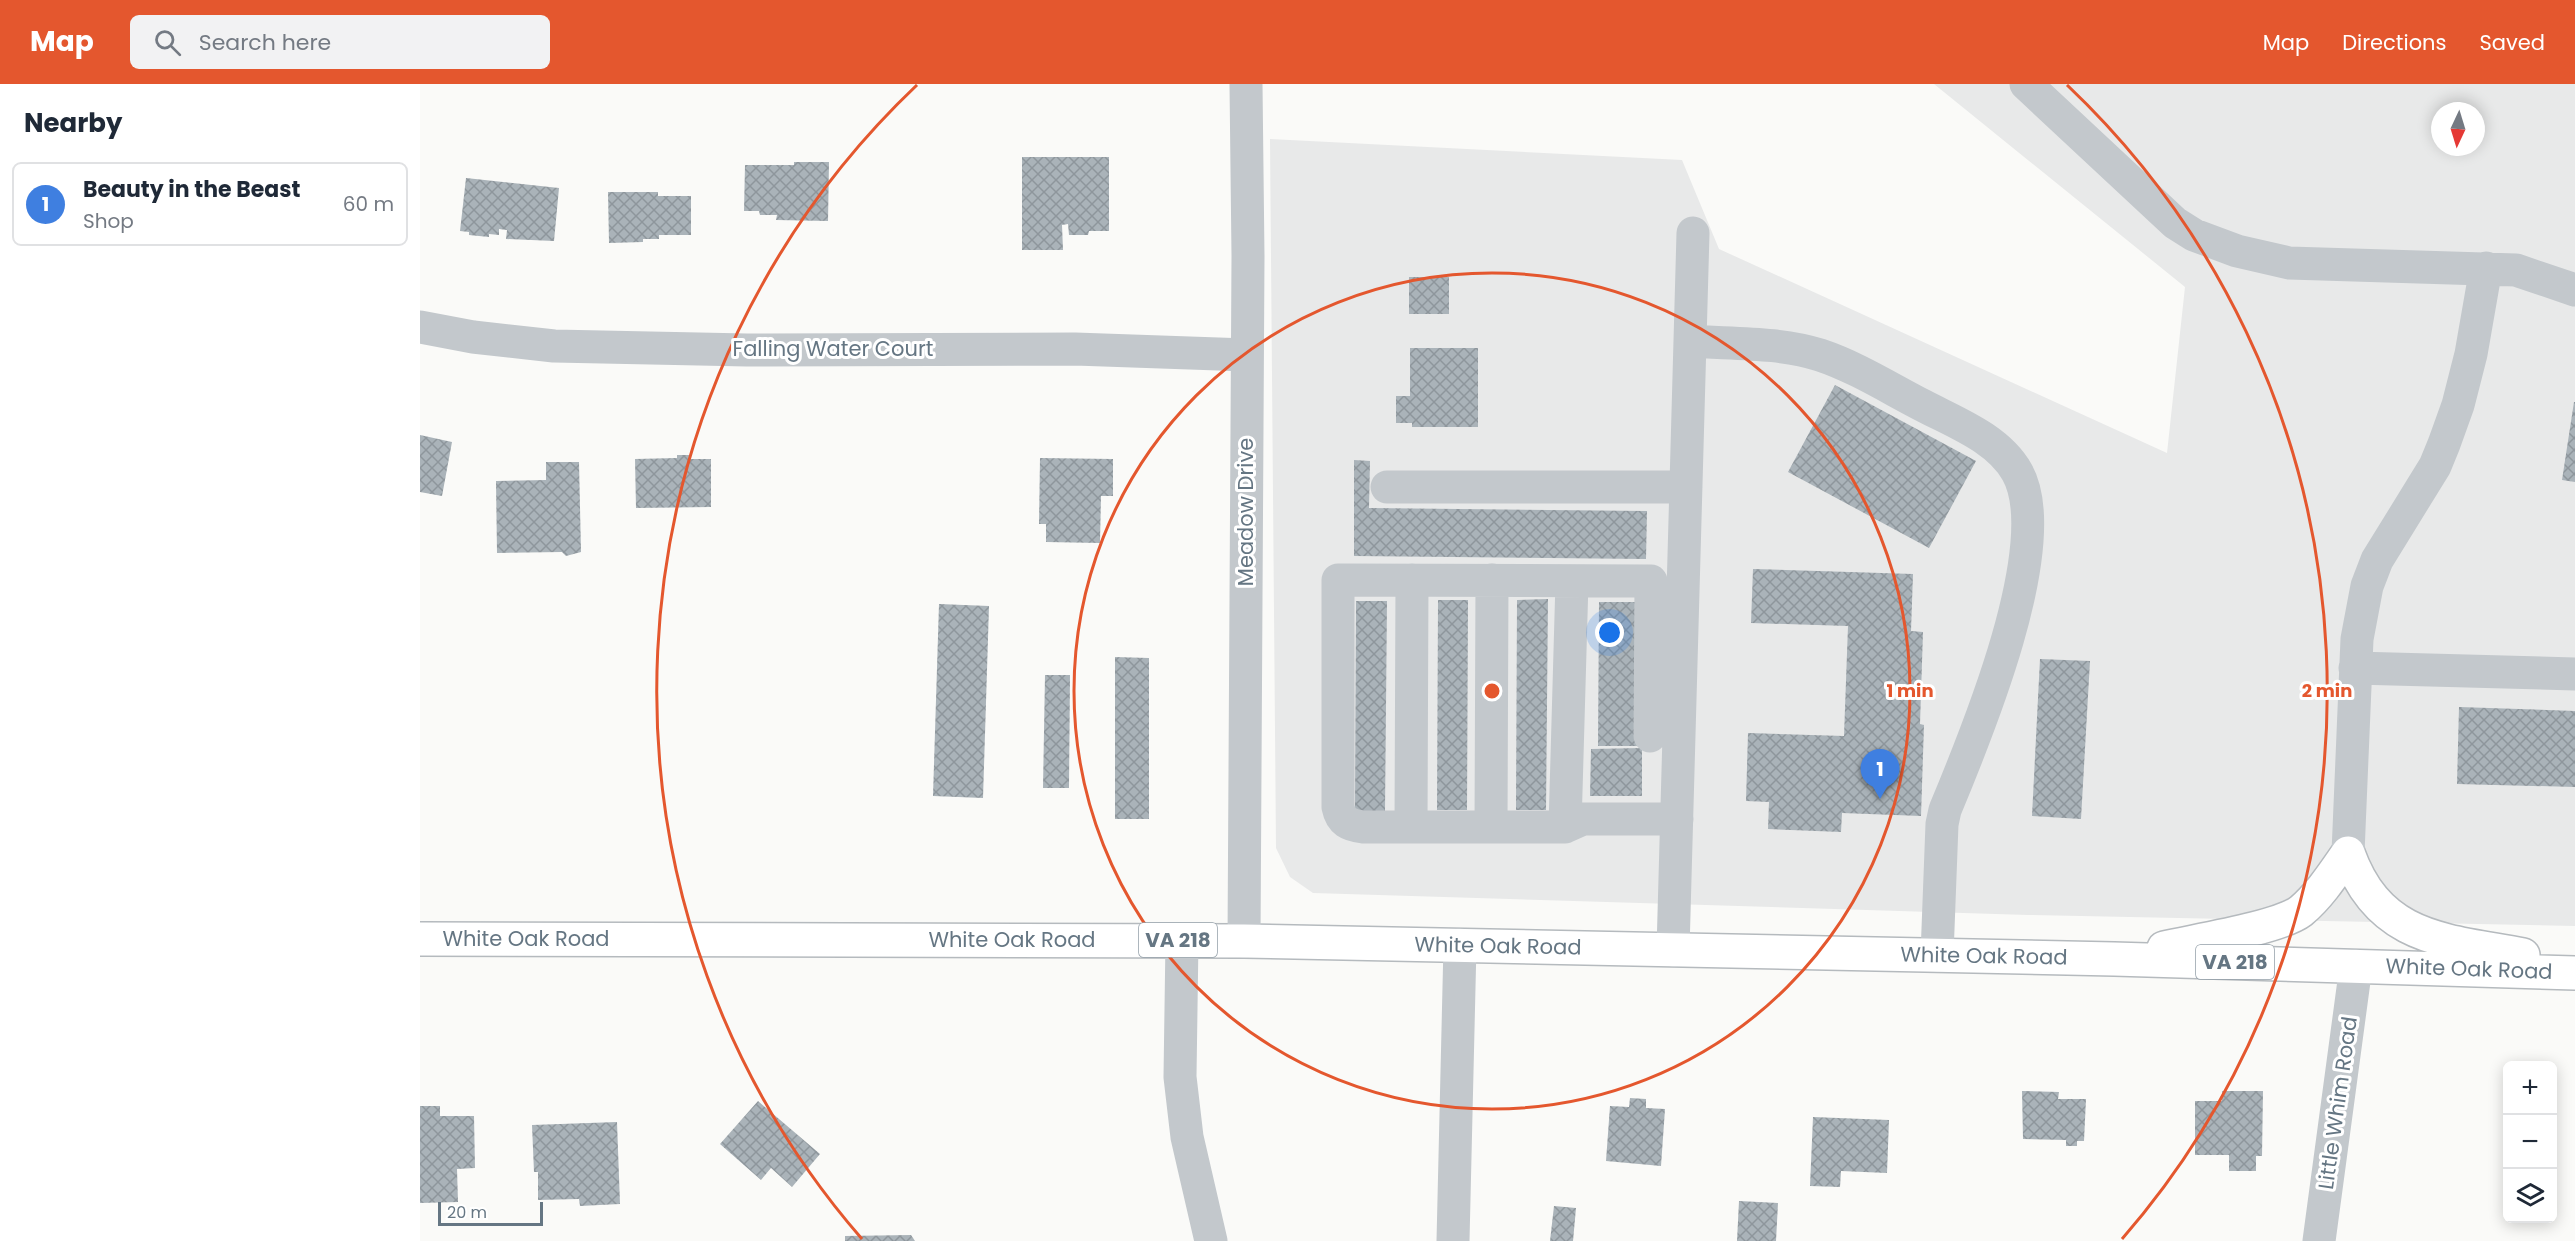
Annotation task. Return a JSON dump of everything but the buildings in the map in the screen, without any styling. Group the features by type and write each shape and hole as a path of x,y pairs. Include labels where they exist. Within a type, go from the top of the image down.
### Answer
{"main road":[{"path":"2114,959 2236,932 2280,921 2299,913 2319,892 2348,854"},
{"path":"2348,854 2355,874 2367,893 2381,910 2397,922 2443,940 2575,965"},
{"name":"White Oak Road","path":"420,939 1182,940 2114,959 2575,973"}],"street":[{"name":"Meadow Drive","path":"1244,941 1246,84"},
{"path":"2026,84 2175,223 2213,243 2264,259 2289,263 2516,270 2575,290"},
{"path":"1674,950 1693,233"},
{"path":"2348,854 2355,668 2360,616 2367,586 2377,560 2434,466 2458,405 2471,354 2486,268"},
{"name":"Falling Water Court","path":"420,327 473,337 554,346 747,350 1075,349 1247,355"},
{"path":"1690,341 1784,348 1819,355 1847,366 1980,435 2004,455 2017,471 2024,488 2028,517 2021,593 1981,717 1945,810 1942,824 1937,955"},
{"path":"1387,487 1686,487"},
{"path":"1650,736 1651,581 1338,580 1340,816 1346,823 1354,826 1565,827 1583,819 1677,819"},
{"path":"1411,827 1412,580"},
{"path":"1491,827 1492,580"},
{"path":"1565,827 1572,581"},
{"path":"2355,668 2575,674"},
{"path":"1182,940 1180,1077 1187,1137 1211,1241"},
{"path":"1453,1241 1460,945"},
{"name":"Little Whim Road","path":"2319,1241 2356,966"}],"shaded area":[{"path":"1934,84 2575,84 2575,926 2028,915 1313,893 1290,877 1276,848 1270,139 1682,160 1719,249 2167,453 2185,287"}],"place":[{"name":"Beauty in the Beast","path":"1880,799"}]}
